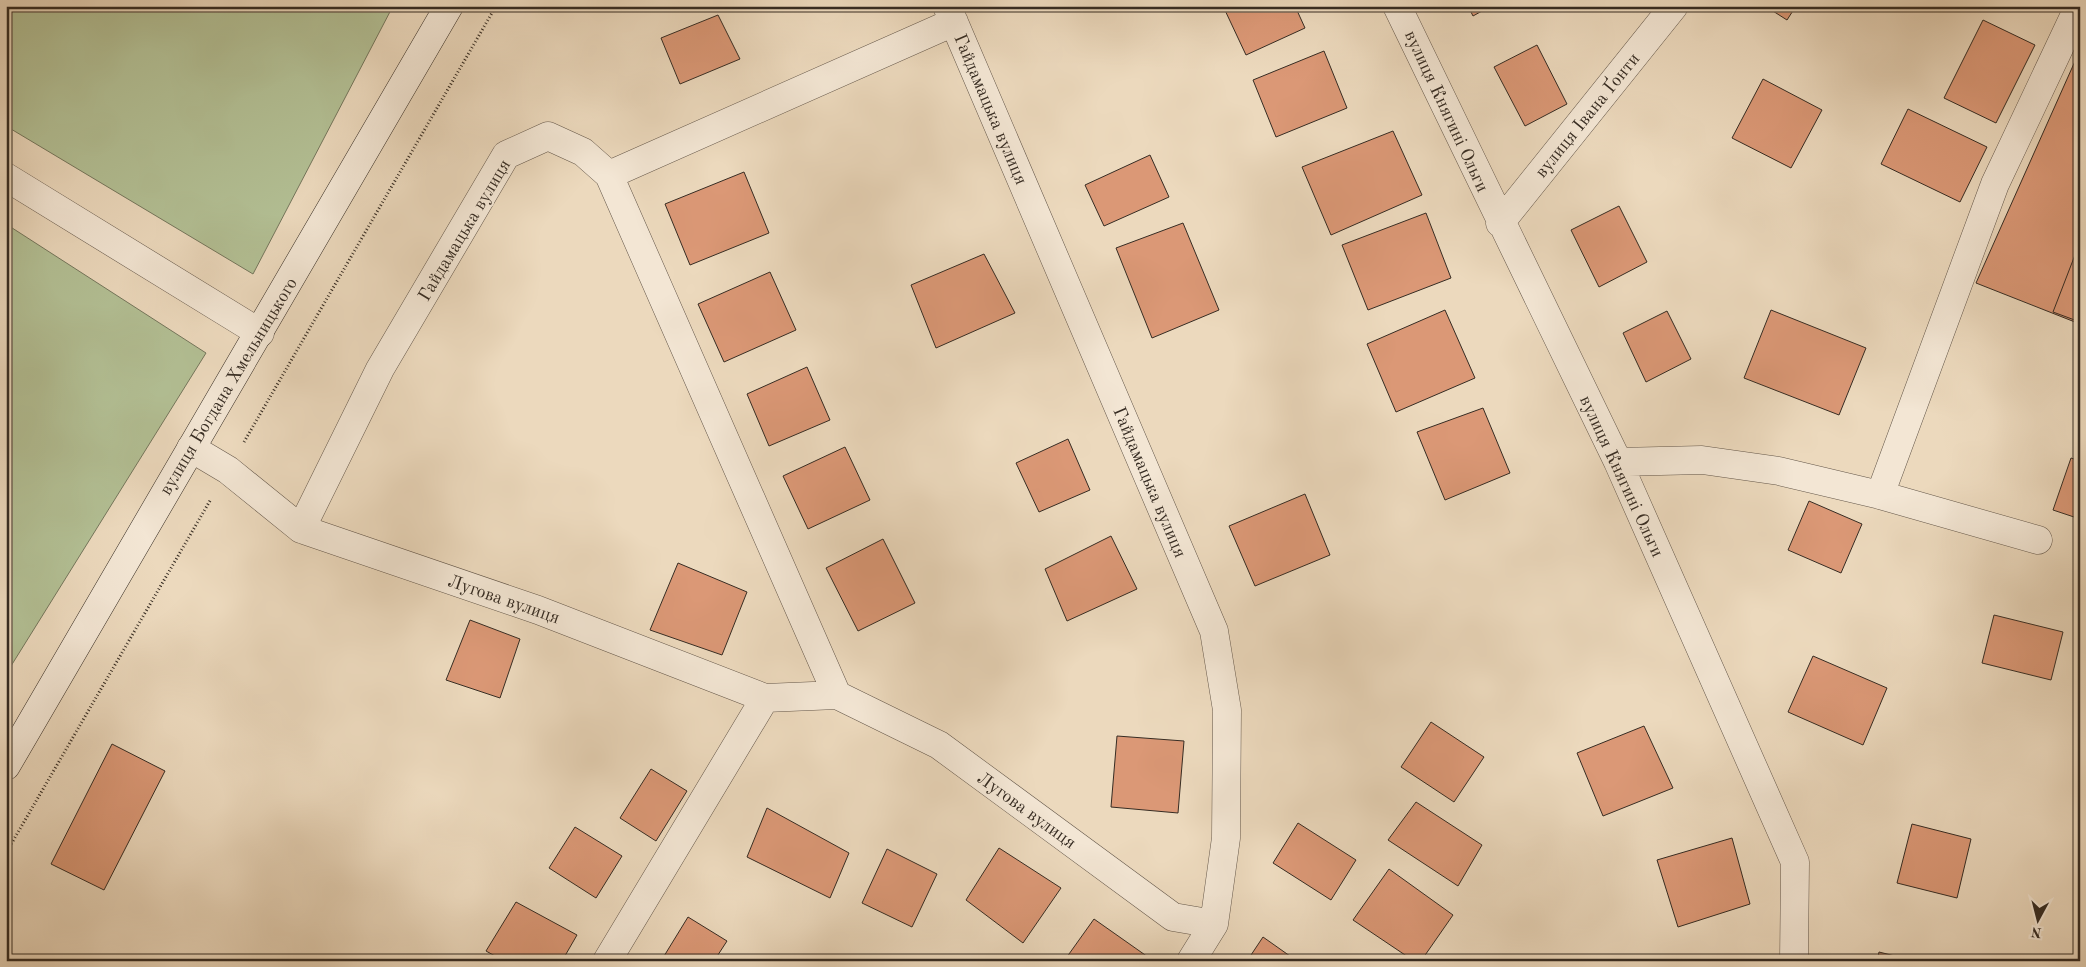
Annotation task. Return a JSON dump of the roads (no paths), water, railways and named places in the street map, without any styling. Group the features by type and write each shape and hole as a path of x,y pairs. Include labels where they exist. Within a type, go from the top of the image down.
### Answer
{"street":[{"name":"вулиця Богдана Хмельницького","path":"6,766 191,448 260,334 449,6"},
{"name":"вулиця Княгині Ольги","path":"1397,6 1500,223 1618,462 1795,862 1794,961"},
{"name":"вулиця Івана Ґонти","path":"1500,223 1674,6"},
{"path":"1880,495 1995,184 2079,6"},
{"name":"Гайдамацька вулиця","path":"301,529 380,369 506,155 548,136 583,152 609,174 950,14 1214,631 1227,710 1226,838 1214,924 1191,961"},
{"path":"609,174 837,695"},
{"path":"6,177 260,334"},
{"name":"Лугова вулиця","path":"191,448 228,470 301,529 538,610 765,698 837,695 939,745 1172,917 1214,924"},
{"path":"1618,462 1702,460 1779,471 1880,495 2038,540"},
{"path":"607,961 765,698"}]}
